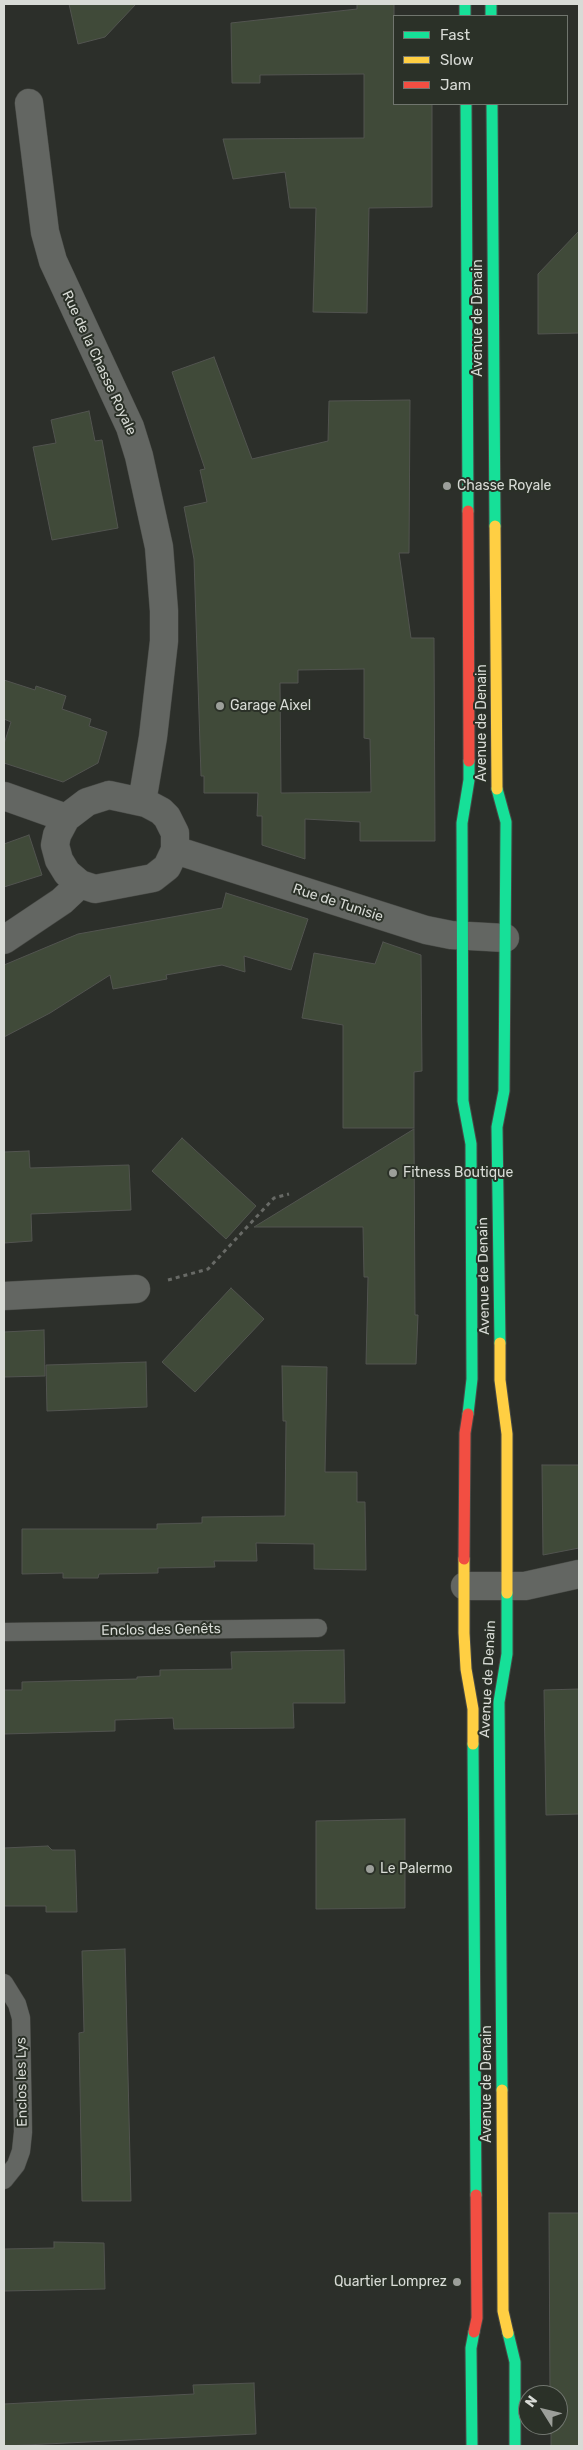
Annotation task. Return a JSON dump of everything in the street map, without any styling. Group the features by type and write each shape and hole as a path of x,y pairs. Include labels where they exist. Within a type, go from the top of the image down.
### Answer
{"main road":[{"name":"Avenue de Denain","path":"466,105 469,780 463,816 463,1108 471,1144 472,1379 465,1434 465,1660 473,1709 477,2318 471,2348 472,2446"},
{"name":"Avenue de Denain","path":"492,105 497,790 506,822 504,1091 497,1127 500,1386 507,1434 507,1660 499,1702 503,2311 515,2362 515,2446"}],"street":[{"name":"Rue de la Chasse Royale","path":"30,103 46,232 53,261 130,427 139,456 159,547 164,611 164,641 152,744 142,802"},
{"path":"109,795 142,802 155,807 167,817 175,833 175,850 167,867 160,874 146,881 95,889 80,884 67,873 56,853 57,835 66,818 87,802 101,796 109,795"},
{"path":"4,796 66,818"},
{"name":"Rue de Tunisie","path":"175,850 414,927 463,936 505,938"},
{"path":"4,940 62,901 80,884"},
{"path":"4,1296 136,1289"},
{"path":"465,1586 537,1584 579,1574"}],"lane":[{"name":"Enclos des Genêts","path":"4,1632 318,1628"},
{"name":"Enclos les Lys","path":"4,1982 17,2004 21,2018 23,2132 21,2151 16,2165 4,2180"}],"path":[{"path":"136,1289 208,1269 274,1198 289,1194"}],"building":[{"path":"69,4 136,4 105,37 78,44"},
{"path":"357,4 394,4 393,105 432,105 432,207 369,208 367,313 313,312 316,208 290,208 285,172 233,179 223,139 364,138 364,74 260,75 260,83 232,83 231,23 357,9"},
{"path":"579,231 579,333 538,334 538,274"},
{"path":"214,357 252,459 328,441 329,401 410,400 409,553 399,553 411,638 434,638 435,841 360,841 360,822 305,819 305,859 262,845 262,816 257,816 258,793 204,793 204,776 201,776 194,559 184,507 207,502 200,470 205,469 172,372","holes":["364,669 364,738 370,739 371,792 281,793 280,683 298,683 298,670"]},
{"path":"89,411 95,441 102,440 118,528 52,540 33,447 56,443 51,420"},
{"path":"4,680 35,690 36,686 66,696 62,709 91,719 89,726 107,732 98,763 63,782 4,763 4,744 11,722 4,719"},
{"path":"29,835 42,875 4,887 4,844"},
{"path":"226,893 308,919 291,970 244,956 245,972 222,965 166,975 167,979 113,989 110,975 50,1013 4,1037 4,965 78,934 222,908"},
{"path":"383,942 421,955 422,1071 414,1072 414,1128 343,1128 343,1025 302,1018 314,953 375,964"},
{"path":"414,1129 415,1315 418,1315 416,1364 366,1364 368,1277 364,1277 363,1227 254,1227"},
{"path":"182,1138 256,1206 226,1239 152,1171"},
{"path":"29,1151 30,1168 129,1165 131,1210 31,1214 32,1241 4,1243 4,1152"},
{"path":"231,1288 264,1319 195,1392 162,1362"},
{"path":"44,1330 45,1376 4,1377 4,1332"},
{"path":"146,1362 147,1407 47,1411 46,1365"},
{"path":"282,1366 327,1367 325,1472 357,1472 357,1502 365,1502 366,1570 314,1569 314,1544 256,1543 257,1561 214,1561 215,1567 158,1568 158,1573 99,1574 98,1578 63,1578 63,1573 22,1574 22,1529 157,1529 157,1524 202,1523 202,1517 285,1516 286,1421 283,1421"},
{"path":"542,1465 579,1465 579,1548 543,1555"},
{"path":"344,1650 345,1703 293,1703 294,1728 174,1729 173,1718 115,1720 115,1731 4,1734 4,1690 22,1690 22,1682 137,1679 137,1677 160,1676 160,1670 232,1669 231,1652"},
{"path":"579,1689 579,1814 546,1815 544,1690"},
{"path":"405,1819 405,1908 316,1909 316,1821"},
{"path":"48,1846 52,1850 75,1850 77,1912 46,1912 46,1906 4,1906 4,1848"},
{"path":"125,1949 131,2201 82,2201 79,2033 84,2032 82,1951"},
{"path":"549,2213 579,2213 579,2446 551,2446 551,2435 568,2435 568,2385 550,2385"},
{"path":"54,2242 104,2243 105,2289 4,2291 4,2249 54,2248"},
{"path":"254,2383 256,2434 4,2446 4,2404 194,2394 193,2385"}],"traffic: fast":[{"path":"465,4 465,15"},
{"path":"491,4 491,15"},
{"path":"466,105 468,511"},
{"path":"492,105 495,526"},
{"path":"468,1414 472,1379 471,1144 463,1101 462,823 469,780 469,761"},
{"path":"497,789 506,822 504,1091 497,1127 500,1343"},
{"path":"502,2090 499,1702 507,1654 507,1593"},
{"path":"473,1744 476,2195"},
{"path":"472,2446 471,2348 474,2332"},
{"path":"508,2333 515,2362 515,2446"}],"traffic: slow":[{"path":"495,526 497,789"},
{"path":"500,1343 500,1380 507,1434 507,1593"},
{"path":"464,1559 464,1633 466,1669 473,1709 473,1744"},
{"path":"502,2090 503,2311 508,2333"}],"traffic: jam":[{"path":"468,511 469,761"},
{"path":"464,1559 465,1433 468,1414"},
{"path":"474,2332 477,2318 476,2195"}],"place":[{"name":"Chasse Royale","path":"447,486"},
{"name":"Garage Aixel","path":"220,706"},
{"name":"Fitness Boutique","path":"393,1173"},
{"name":"Le Palermo","path":"370,1869"},
{"name":"Quartier Lomprez","path":"457,2282"}]}
